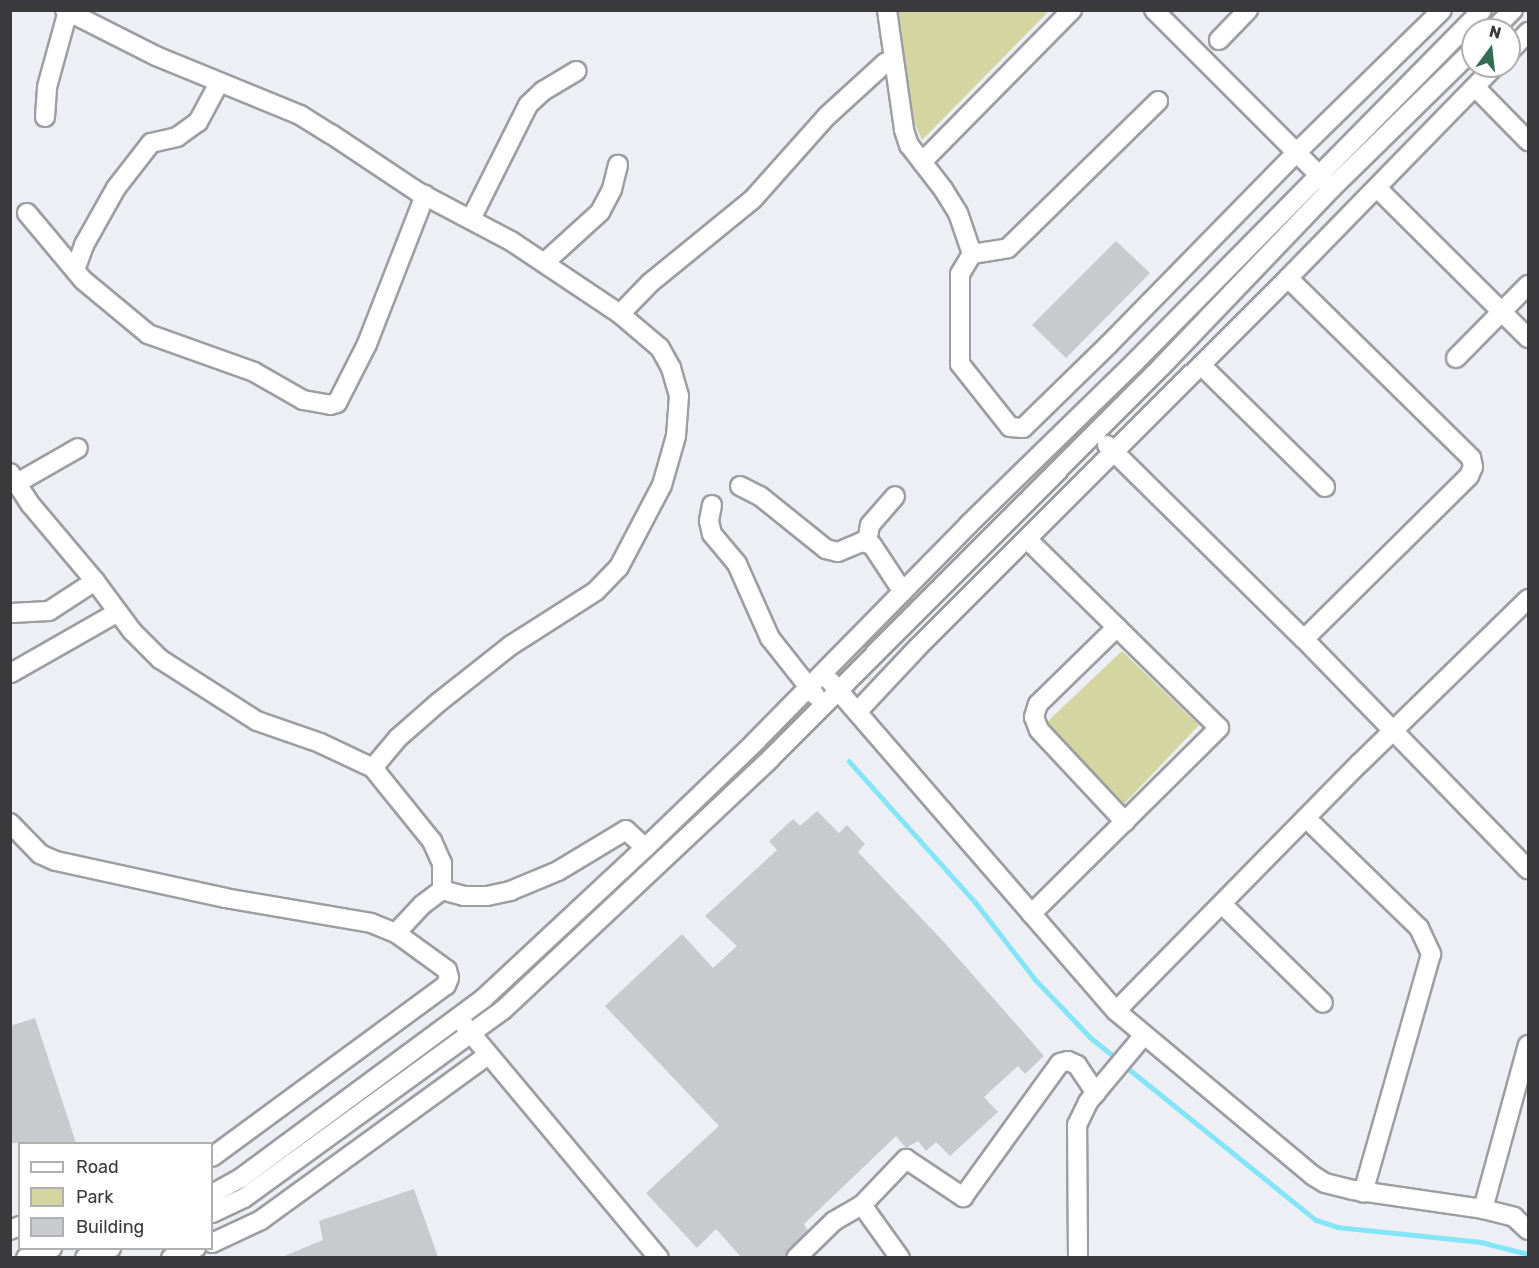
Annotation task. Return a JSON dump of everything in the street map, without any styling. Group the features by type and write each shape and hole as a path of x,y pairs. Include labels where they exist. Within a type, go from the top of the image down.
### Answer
{"street":[{"path":"886,10 904,130 909,145 943,189 958,213 972,254"},
{"path":"922,162 1072,10"},
{"path":"1154,10 1332,188"},
{"path":"1219,40 1248,10"},
{"path":"1158,101 1008,248 972,254 960,274 960,364 1010,427 1023,428 1109,344 1296,153 1442,10"},
{"path":"213,1193 241,1178 484,998 645,848 1135,362 1482,10"},
{"path":"45,117 47,87 66,11 156,56 300,115 425,195 471,219 544,263 620,314 660,348 671,368 679,396 676,436 662,485 619,567 596,591 492,660 398,738 373,768"},
{"path":"620,314 650,283 753,199 827,116 885,63 893,59"},
{"path":"213,1213 244,1198 503,1010 770,759 1096,432 1332,188 1461,62"},
{"path":"471,219 528,105 543,91 576,71"},
{"path":"857,712 918,647 1288,278 1484,78"},
{"path":"75,270 84,245 116,188 151,143 177,137 198,122 219,83"},
{"path":"1475,87 1528,141"},
{"path":"544,263 600,212 612,189 618,165"},
{"path":"1377,188 1528,338"},
{"path":"27,213 83,280 148,334 254,372 303,400 330,405 337,402 367,344 425,195"},
{"path":"1288,278 1471,458 1473,467 1469,476 1304,639"},
{"path":"1456,358 1528,285"},
{"path":"1201,365 1325,487"},
{"path":"1096,432 1304,639 1528,869"},
{"path":"78,448 14,478 31,505 95,581 132,631 160,659 256,721 320,743 373,768 432,841 442,862 442,890"},
{"path":"740,486 760,496 826,549 838,552 858,543 867,542 876,549 903,592"},
{"path":"867,542 870,525 895,496"},
{"path":"712,505 709,521 712,534 737,564 775,645 808,688 824,704"},
{"path":"1028,539 1219,728 1031,914"},
{"path":"11,613 49,611 95,581"},
{"path":"1116,1011 1393,731 1528,599"},
{"path":"11,673 118,612"},
{"path":"1117,627 1038,704 1034,717 1039,730 1125,822"},
{"path":"823,673 1140,1039 1312,1175 1325,1183 1363,1192 1483,1209 1514,1217 1528,1230"},
{"path":"1306,818 1419,928 1427,941 1431,954 1363,1192"},
{"path":"10,823 40,854 56,861 225,898 371,923 396,933 447,970 449,978 446,985 213,1156"},
{"path":"442,890 464,896 487,896 510,891 558,871 626,830 645,848"},
{"path":"396,933 422,905 442,890"},
{"path":"1222,904 1323,1003"},
{"path":"457,1017 659,1257"},
{"path":"1076,1254 1077,1125 1099,1088 1140,1039"},
{"path":"1483,1209 1528,1045"},
{"path":"213,1243 261,1220 488,1055"},
{"path":"796,1257 834,1221 862,1205 906,1159 963,1197 1060,1064 1068,1061 1077,1065 1099,1088"},
{"path":"862,1205 900,1257"},
{"path":"26,1257 46,1250"},
{"path":"85,1257 105,1250"},
{"path":"171,1257 190,1250"}],"green space":[{"path":"894,11 1049,11 922,140 912,117"},
{"path":"1122,651 1199,725 1124,804 1047,722"}],"building":[{"path":"1116,241 1150,273 1066,358 1032,325"},
{"path":"817,811 839,833 847,825 865,844 858,852 943,941 1044,1056 1025,1074 1018,1066 984,1097 998,1112 950,1156 936,1142 926,1151 918,1141 906,1148 896,1136 804,1224 808,1231 783,1257 741,1257 716,1229 697,1248 646,1193 719,1126 605,1006 682,934 713,968 737,946 705,916 777,850 769,841 793,819 800,826"},
{"path":"35,1018 76,1142 10,1143 10,1026"},
{"path":"414,1189 438,1257 282,1257 323,1240 319,1221"}],"waterway":[{"path":"849,761 976,903 1035,979 1090,1037 1117,1059"},
{"path":"1124,1065 1316,1220 1337,1227 1481,1242 1528,1254"}]}
